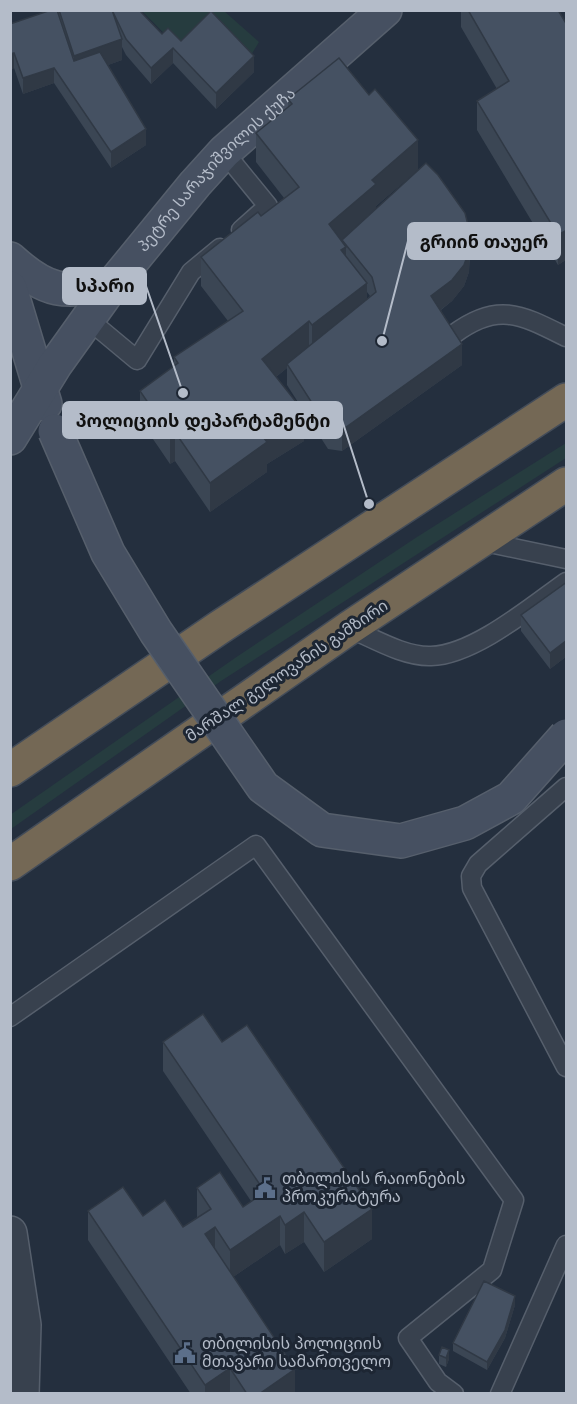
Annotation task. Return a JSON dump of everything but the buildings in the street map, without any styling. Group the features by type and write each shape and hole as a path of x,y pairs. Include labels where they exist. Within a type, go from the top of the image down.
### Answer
{"highway":[{"path":"10,770 220,627 567,400"},
{"name":"მარშალ გელოვანის გამზირი","path":"10,864 349,628 478,540 567,484"}],"main road":[{"name":"პეტრე სარაჯიშვილის ქუჩა","path":"10,438 39,389 113,284 224,152 385,10"},
{"path":"10,259 28,275 52,288 70,291 113,284"},
{"path":"10,288 39,389 108,554 156,632 263,787 322,830 401,841 465,823 511,798 567,736"}],"street":[{"path":"10,1233 24,1325 22,1394"}],"lane":[{"path":"89,321 137,360 191,272 268,206 224,152"},
{"path":"454,334 472,320 494,314 525,316 567,337"},
{"path":"478,540 567,559"},
{"path":"349,628 412,653 432,656 458,649 494,633 567,582"},
{"path":"567,787 478,864 471,876 477,898 567,1067"},
{"path":"10,1017 256,845 514,1200 492,1270 408,1338 438,1382 454,1394"},
{"path":"500,1394 567,1245"}],"green space":[{"path":"142,11 224,11 259,42 226,96"},
{"path":"566,443 566,458 221,681 11,829 10,815 235,658 417,537"}],"place":[{"name":"გრიინ თაუერ","path":"382,341"},
{"name":"სპარი","path":"183,393"},
{"name":"პოლიციის დეპარტამენტი","path":"369,504"},
{"name":"თბილისის რაიონების პროკურატურა","path":"265,1188"},
{"name":"თბილისის პოლიციის მთავარი სამართველო","path":"185,1353"}]}
